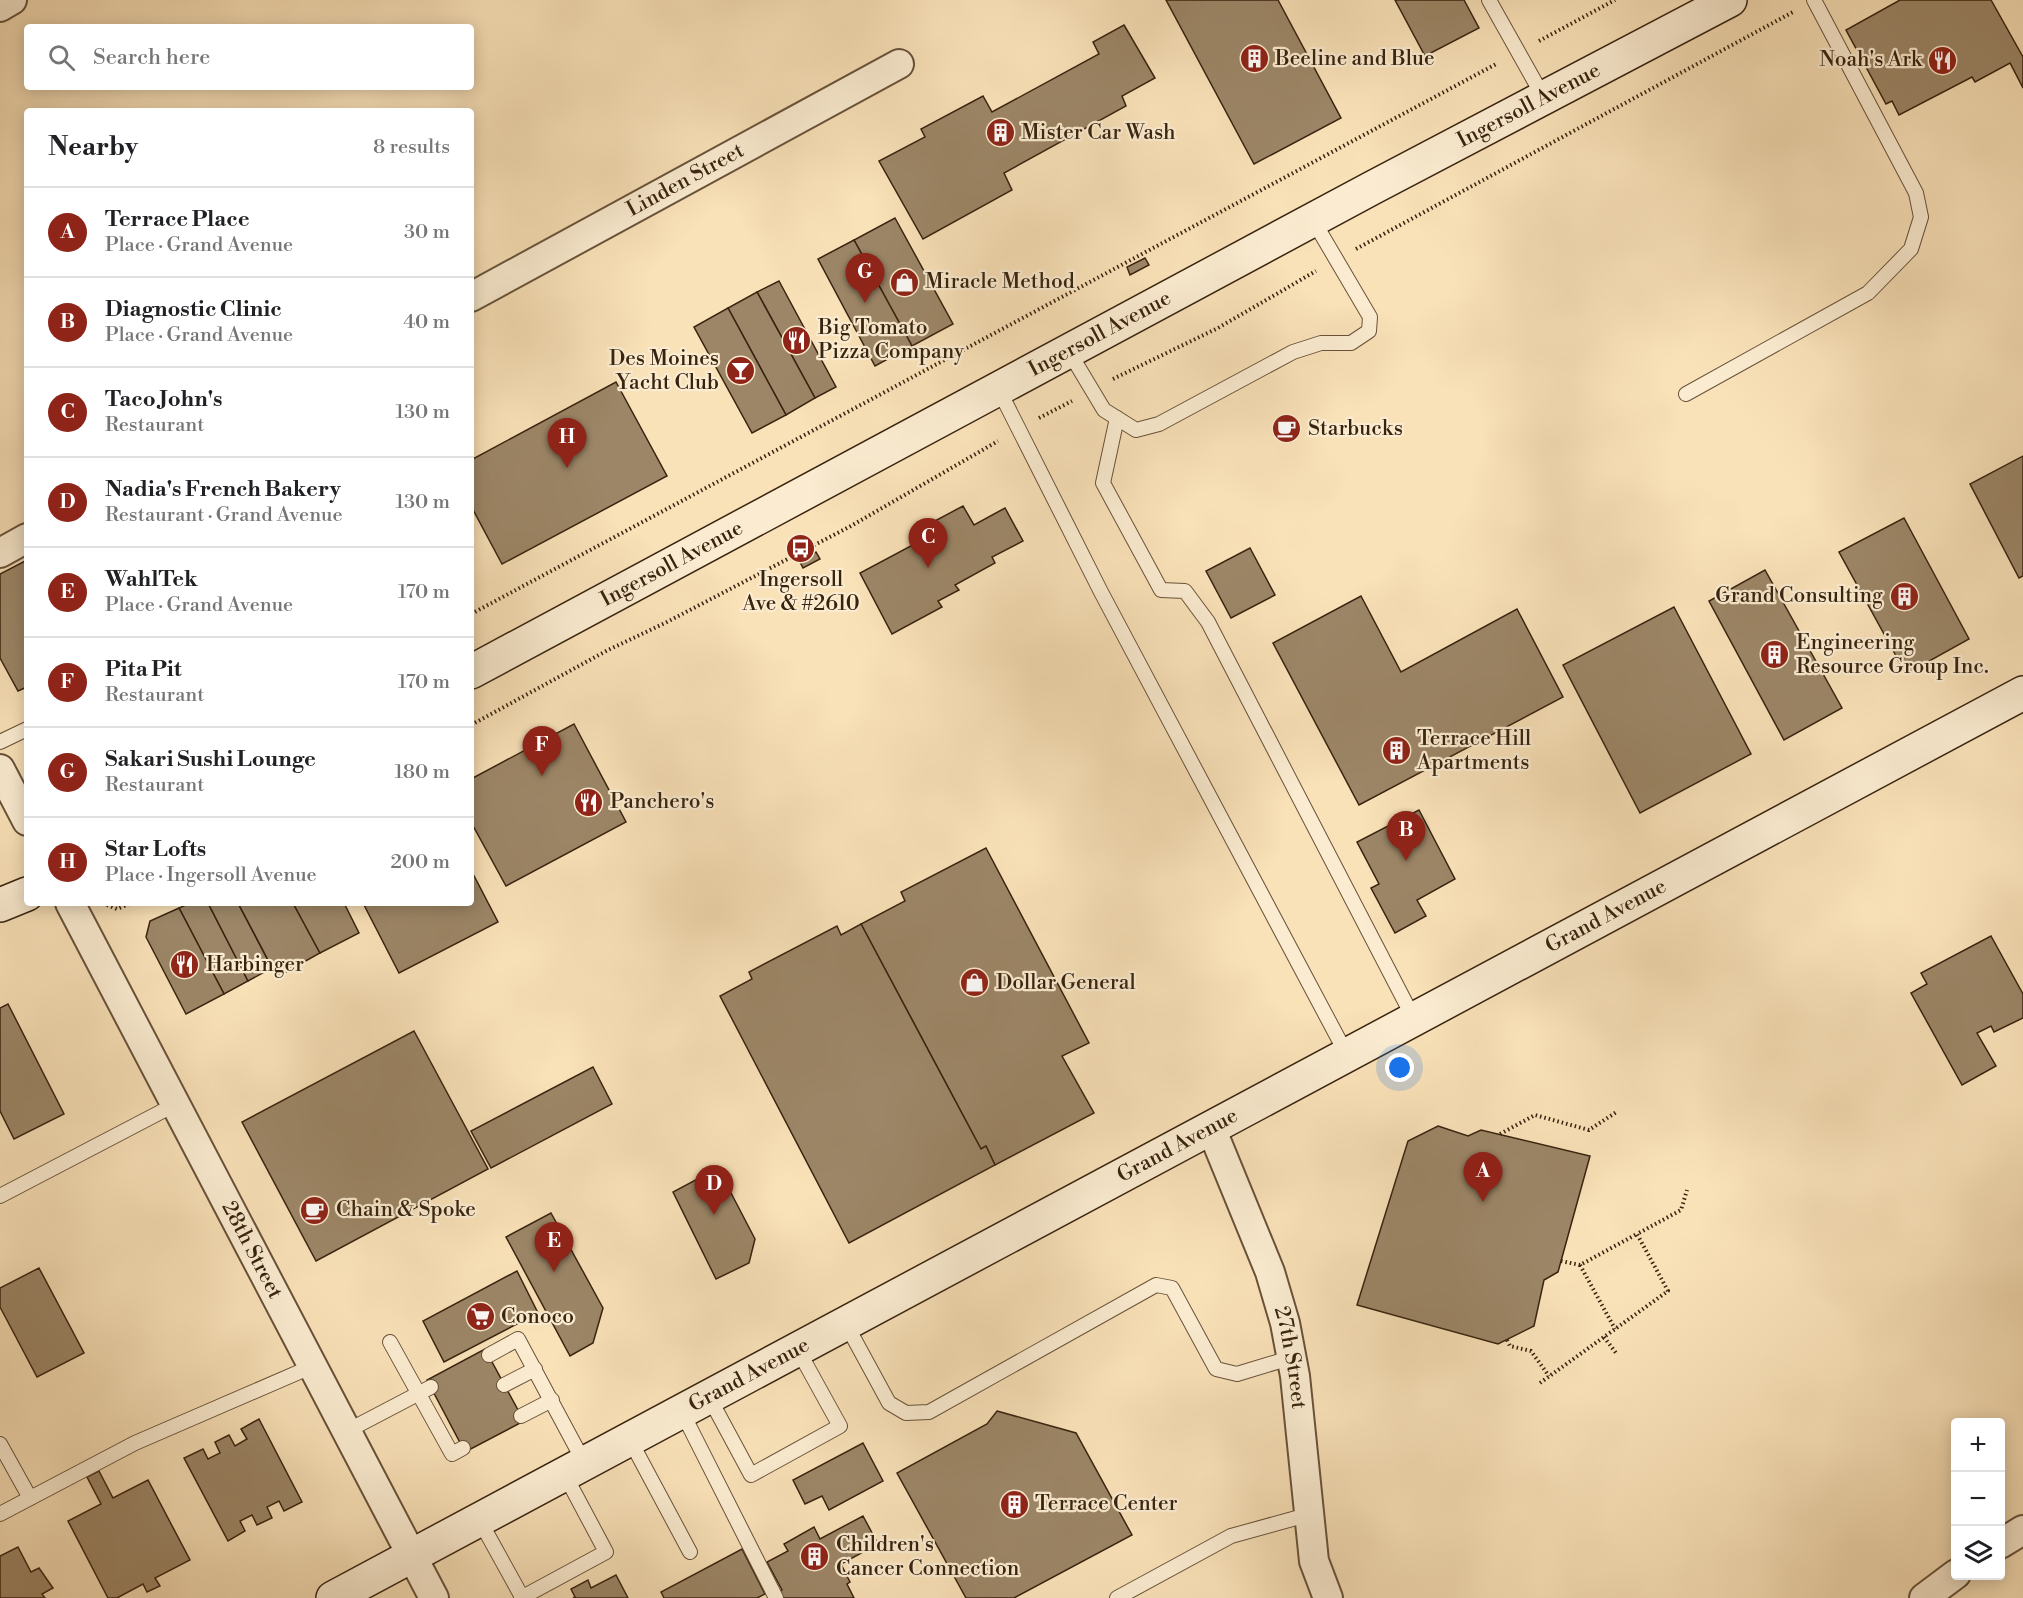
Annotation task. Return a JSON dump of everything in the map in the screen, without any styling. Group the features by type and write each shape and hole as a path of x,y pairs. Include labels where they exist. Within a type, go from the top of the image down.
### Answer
{"main road":[{"name":"Ingersoll Avenue","path":"474,670 998,388 1730,0"},
{"name":"Grand Avenue","path":"338,1597 2023,693"},
{"path":"0,904 24,895"}],"street":[{"path":"0,6 12,0"},
{"name":"Linden Street","path":"474,295 899,64"},
{"path":"0,552 24,540"},
{"path":"0,769 24,814"},
{"name":"28th Street","path":"72,906 434,1598"},
{"name":"27th Street","path":"1211,1128 1270,1272 1285,1323 1295,1376 1307,1515 1314,1561 1328,1598"},
{"path":"2005,1541 2023,1530"},
{"path":"1924,1598 1951,1578"}],"lane":[{"path":"1489,0 1544,98"},
{"path":"1686,394 1868,293 1911,249 1921,217 1916,193 1814,0"},
{"path":"1068,351 1104,410 1136,430 1159,424 1293,351 1321,343 1351,343 1369,331 1370,317 1313,220"},
{"path":"998,388 1101,592 1347,1055"},
{"path":"1117,418 1103,483 1161,590 1185,591 1208,622 1414,1019"},
{"path":"0,742 24,730"},
{"path":"0,1196 176,1104"},
{"path":"846,1324 889,1403 906,1413 929,1412 1156,1285 1172,1288 1216,1369 1237,1374 1290,1358"},
{"path":"480,1521 521,1598 606,1552 552,1400 518,1339 489,1355"},
{"path":"390,1342 425,1390 440,1419 452,1454 463,1448"},
{"path":"696,1405 751,1475 840,1426 798,1350"},
{"path":"0,1515 145,1438 313,1366"},
{"path":"504,1385 535,1369"},
{"path":"347,1431 425,1390"},
{"path":"521,1416 552,1400"},
{"path":"696,1405 776,1598"},
{"path":"630,1440 690,1552"},
{"path":"0,1444 30,1498"},
{"path":"1117,1598 1231,1536 1307,1515"}],"path":[{"path":"474,612 1615,0"},
{"path":"474,723 608,650 665,623 849,527 1019,429 1092,390 1218,328 1337,259 1682,74 1814,0"},
{"path":"117,909 124,906"},
{"path":"1500,1134 1535,1115 1589,1130 1618,1111"},
{"path":"1561,1260 1581,1265 1681,1210 1687,1190"},
{"path":"1540,1383 1668,1291 1637,1234"},
{"path":"1581,1265 1615,1329"},
{"path":"1604,1337 1616,1353"},
{"path":"1507,1340 1510,1346 1531,1351 1549,1376"}],"building":[{"name":"Beeline and Blue","path":"1166,0 1278,0 1341,118 1254,164"},
{"path":"1395,0 1464,0 1479,28 1425,56"},
{"name":"Noah's Ark","path":"1900,0 1991,0 2023,57 2023,88 2010,63 1975,82 1972,77 1899,115 1892,101 1886,104 1846,30"},
{"name":"Mister Car Wash","path":"1124,25 1155,78 1122,96 1126,106 1004,173 1012,190 923,239 879,161 925,137 921,129 983,96 992,112 1099,54 1093,42"},
{"name":"Miracle Method","path":"895,218 953,324 912,346 854,240"},
{"path":"854,240 912,346 875,366 818,259"},
{"path":"1145,258 1149,265 1130,275 1127,267"},
{"name":"Big Tomato Pizza Company","path":"779,281 836,387 815,398 757,292"},
{"path":"757,292 815,398 786,415 728,308"},
{"name":"Des Moines Yacht Club","path":"728,308 786,415 752,433 694,327"},
{"path":"616,382 667,476 502,564 474,512 474,458"},
{"path":"2023,456 2023,576 2019,578 1970,484"},
{"path":"963,506 974,525 1005,508 1023,541 992,557 995,563 955,585 959,590 938,601 942,607 892,634 860,573 924,539 918,530"},
{"name":"Grand Consulting","path":"1904,518 1969,639 1906,674 1839,552"},
{"path":"1250,548 1275,595 1231,618 1206,571"},
{"path":"816,552 820,559 803,568 800,562"},
{"path":"24,562 24,688 18,691 0,658 0,574"},
{"name":"Engineering Resource Group Inc.","path":"1765,570 1842,708 1784,740 1709,601"},
{"name":"Terrace Hill Apartments","path":"1361,596 1401,672 1517,609 1563,697 1359,805 1273,643"},
{"path":"1674,607 1751,754 1640,813 1563,665"},
{"path":"574,724 626,822 506,886 474,827 474,777"},
{"path":"1419,810 1455,879 1417,900 1426,916 1395,933 1371,888 1379,884 1357,842"},
{"name":"Dollar General","path":"986,848 1089,1043 1062,1056 1094,1113 995,1165 986,1146 981,1149 861,924 905,901 901,892"},
{"path":"474,876 498,922 399,973 365,906 474,906"},
{"path":"210,906 248,981 224,994 179,908"},
{"path":"210,906 240,906 272,968 248,981"},
{"path":"240,906 295,906 320,953 277,977"},
{"path":"295,906 346,906 359,933 320,953"},
{"name":"Harbinger","path":"179,908 224,994 186,1014 146,937 150,921"},
{"path":"861,924 981,1149 986,1146 995,1165 849,1243 720,996 752,979 749,972 837,926 841,935"},
{"path":"1991,936 2023,994 2023,1018 1994,1032 1991,1026 1977,1033 1996,1066 1962,1085 1911,993 1927,984 1921,973"},
{"path":"8,1004 64,1114 14,1139 0,1111 0,1008"},
{"path":"414,1031 488,1169 316,1261 242,1122"},
{"path":"593,1067 612,1104 491,1168 471,1131"},
{"path":"1438,1126 1468,1136 1481,1130 1590,1156 1558,1272 1544,1280 1534,1326 1498,1344 1357,1305 1408,1141"},
{"path":"718,1168 755,1239 749,1263 716,1279 673,1192"},
{"path":"551,1213 603,1308 593,1343 570,1356 506,1237"},
{"path":"39,1268 84,1353 37,1377 0,1307 0,1288"},
{"name":"Conoco","path":"517,1271 538,1313 444,1362 423,1321"},
{"name":"Conoco","path":"485,1349 524,1421 465,1452 427,1380"},
{"name":"Terrace Center","path":"997,1411 1076,1433 1132,1535 1014,1598 966,1598 897,1473 987,1424"},
{"path":"259,1419 302,1502 284,1511 279,1501 267,1507 272,1518 257,1525 252,1515 240,1521 245,1531 228,1541 184,1458 203,1449 208,1459 220,1453 215,1442 229,1435 235,1446 247,1439 241,1429"},
{"path":"863,1443 883,1481 829,1510 822,1496 805,1504 793,1480"},
{"path":"99,1471 113,1498 148,1480 190,1560 155,1578 160,1586 147,1592 143,1584 117,1598 108,1598 68,1521 101,1504 87,1477"},
{"name":"Children's Cancer Connection","path":"863,1516 878,1544 841,1564 850,1582 847,1584 854,1598 779,1598 776,1593 782,1590 767,1562 788,1551 784,1544 814,1527 820,1539"},
{"path":"18,1547 31,1572 39,1568 53,1588 42,1594 45,1598 0,1598 0,1556"},
{"path":"742,1549 765,1594 757,1598 664,1598 661,1592"},
{"path":"616,1575 628,1598 573,1598 575,1597 571,1589 588,1580 591,1588"}],"place":[{"name":"Beeline and Blue","path":"1254,59"},
{"name":"Noah's Ark","path":"1943,60"},
{"name":"Mister Car Wash","path":"1000,133"},
{"name":"Miracle Method","path":"904,282"},
{"name":"Sakari Sushi Lounge","path":"865,303"},
{"name":"Big Tomato Pizza Company","path":"797,340"},
{"name":"Des Moines Yacht Club","path":"740,371"},
{"name":"Starbucks","path":"1287,429"},
{"name":"Star Lofts","path":"567,468"},
{"name":"Ingersoll Ave & #2610","path":"801,549"},
{"name":"Taco John's","path":"928,568"},
{"name":"Grand Consulting","path":"1904,596"},
{"name":"Engineering Resource Group Inc.","path":"1775,655"},
{"name":"Terrace Hill Apartments","path":"1396,751"},
{"name":"Pita Pit","path":"542,776"},
{"name":"Panchero's","path":"589,802"},
{"name":"Diagnostic Clinic","path":"1406,861"},
{"name":"Harbinger","path":"185,965"},
{"name":"Dollar General","path":"975,983"},
{"name":"Terrace Place","path":"1483,1202"},
{"name":"Chain & Spoke","path":"315,1210"},
{"name":"Nadia's French Bakery","path":"714,1215"},
{"name":"WahlTek","path":"554,1272"},
{"name":"Conoco","path":"480,1317"},
{"name":"Terrace Center","path":"1014,1504"},
{"name":"Children's Cancer Connection","path":"815,1557"}]}
